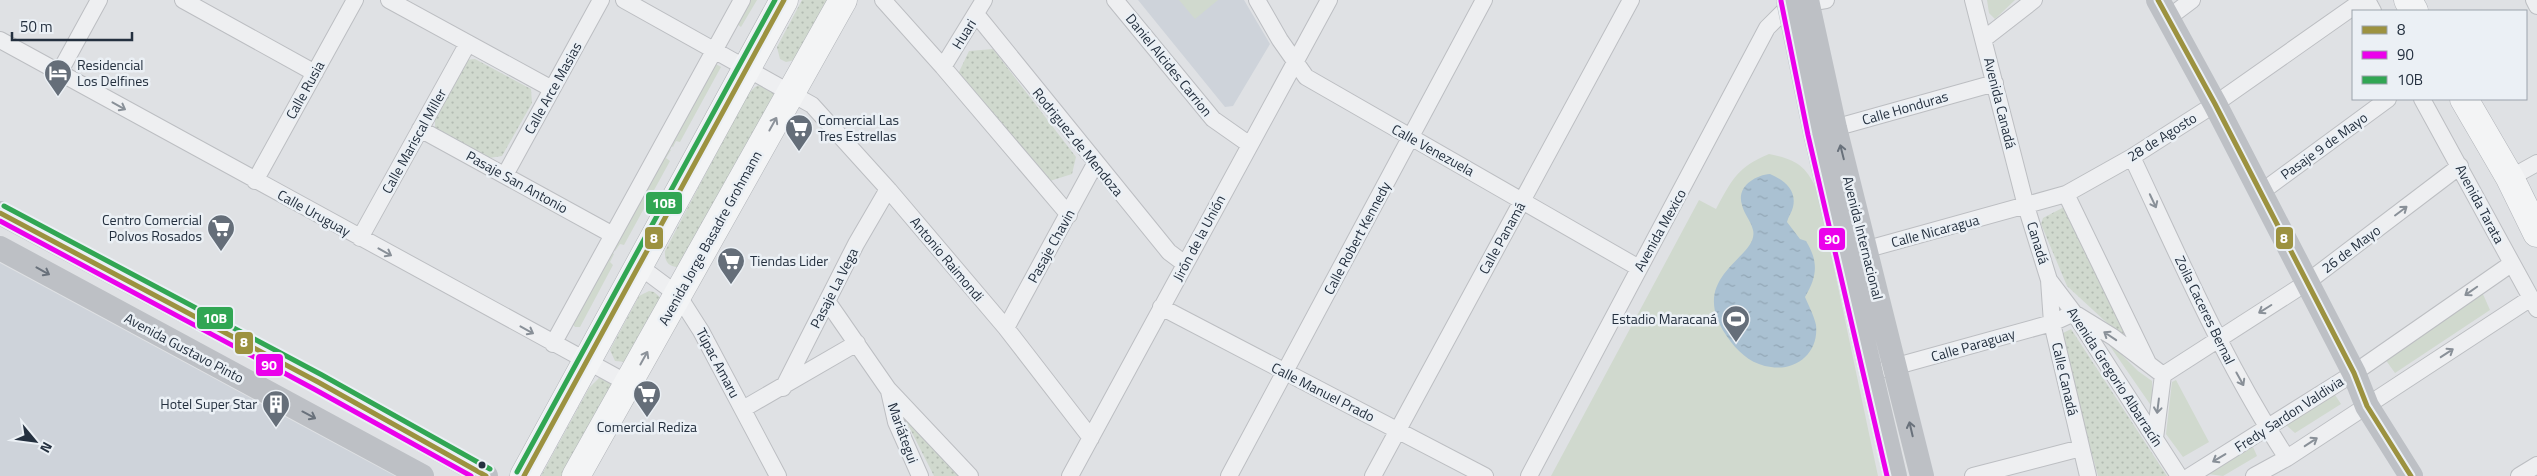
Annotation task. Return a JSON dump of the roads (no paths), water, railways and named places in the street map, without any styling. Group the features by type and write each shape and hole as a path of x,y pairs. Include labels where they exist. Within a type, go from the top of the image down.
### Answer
{"highway":[{"path":"524,476 784,0"},
{"name":"Avenida Jorge Basadre Grohmann","path":"576,476 843,0"},
{"path":"2465,100 2510,178 2537,233"}],"main road":[{"name":"Avenida Internacional","path":"1804,2 1843,256 1895,476"},
{"path":"2163,9 2215,104 2354,373 2367,406 2410,476"},
{"name":"Avenida Internacional","path":"1825,131 1866,250 1922,476"},
{"path":"0,213 318,382 486,476"},
{"name":"Avenida Gustavo Pinto","path":"0,248 422,476"}],"street":[{"path":"59,73 100,0"},
{"path":"183,0 208,6 314,73"},
{"name":"Calle Rusia","path":"255,180 354,0"},
{"path":"389,0 552,89"},
{"name":"Calle Arce Masias","path":"504,175 601,0"},
{"name":"Antonio Raimondi","path":"624,0 812,105 888,189 1006,328 1091,438"},
{"path":"553,344 742,0"},
{"path":"883,0 943,67 1068,215"},
{"name":"Daniel Alcides Carrion","path":"1115,0 1213,119 1250,144"},
{"name":"Calle Venezuela","path":"1257,0 1306,78 1410,139 1523,200 1639,268"},
{"name":"Jirón de la Unión","path":"1070,476 1329,0"},
{"name":"Calle Robert Kennedy","path":"1229,476 1484,0"},
{"name":"Calle Panamá","path":"1373,476 1631,0"},
{"name":"Avenida Canadá","path":"1973,0 2026,206"},
{"path":"1984,39 2034,0"},
{"path":"2163,9 2192,0"},
{"name":"28 de Agosto","path":"2026,206 2066,194 2132,157 2215,104 2363,0"},
{"path":"2534,0 2537,6"},
{"name":"Avenida Mexico","path":"1529,476 1767,28 1804,2"},
{"name":"Huari","path":"943,67 980,7"},
{"name":"Rodriguez de Mendoza","path":"980,7 1095,164 1169,252 1185,264"},
{"name":"Calle Uruguay","path":"0,40 629,384"},
{"name":"Calle Mariscal Miller","path":"360,238 468,43"},
{"name":"Calle Honduras","path":"1825,131 1995,83"},
{"name":"Pasaje 9 de Mayo","path":"2260,193 2387,100"},
{"name":"Avenida Tarata","path":"2423,100 2534,304"},
{"name":"Pasaje San Antonio","path":"420,129 614,235"},
{"name":"Zoila Caceres Bernal","path":"2132,157 2218,338 2268,429 2287,458"},
{"path":"2510,178 2537,163"},
{"name":"Pasaje Chavin","path":"1006,328 1095,164"},
{"name":"26 de Mayo","path":"2157,371 2218,338 2306,283 2460,166"},
{"name":"Pasaje La Vega","path":"783,388 827,301 888,189"},
{"path":"2066,194 2157,371 2155,438"},
{"name":"Calle Nicaragua","path":"1843,256 2026,206"},
{"name":"Canadá","path":"2026,206 2049,280"},
{"name":"Fredy Sardon Valdivia","path":"2190,476 2268,429 2354,373 2511,264"},
{"name":"Túpac Amaru","path":"639,266 678,295 701,331 778,476"},
{"name":"Avenida Gregorio Albarracín","path":"2049,280 2074,313 2179,476"},
{"name":"Calle Canadá","path":"2049,280 2052,323 2088,476"},
{"path":"827,301 888,389 970,476"},
{"path":"2254,476 2287,458 2367,406 2534,304"},
{"name":"Calle Manuel Prado","path":"1161,307 1284,373 1397,429 1485,476"},
{"path":"2074,313 2113,337 2157,371"},
{"name":"Calle Paraguay","path":"1871,372 1896,367 2052,323 2074,313"},
{"path":"743,409 783,388 857,343"},
{"name":"Mariátegui","path":"888,389 896,422 920,476"},
{"path":"1973,476 2081,448"},
{"path":"2519,476 2537,465"}],"water":[{"path":"1770,174 1780,179 1791,191 1794,201 1787,222 1800,239 1806,241 1815,263 1812,283 1805,297 1816,325 1814,344 1804,358 1797,363 1781,367 1759,364 1748,359 1739,351 1731,342 1718,319 1714,301 1717,285 1725,272 1752,240 1753,230 1741,199 1744,188 1758,177"}],"place":[{"name":"Residencial Los Delfines","path":"58,97"},
{"name":"Comercial Las Tres Estrellas","path":"799,152"},
{"name":"Centro Comercial Polvos Rosados","path":"221,252"},
{"name":"Tiendas Lider","path":"731,285"},
{"name":"Estadio Maracaná","path":"1736,343"},
{"name":"Comercial Rediza","path":"647,418"},
{"name":"Hotel Super Star","path":"276,428"}]}
